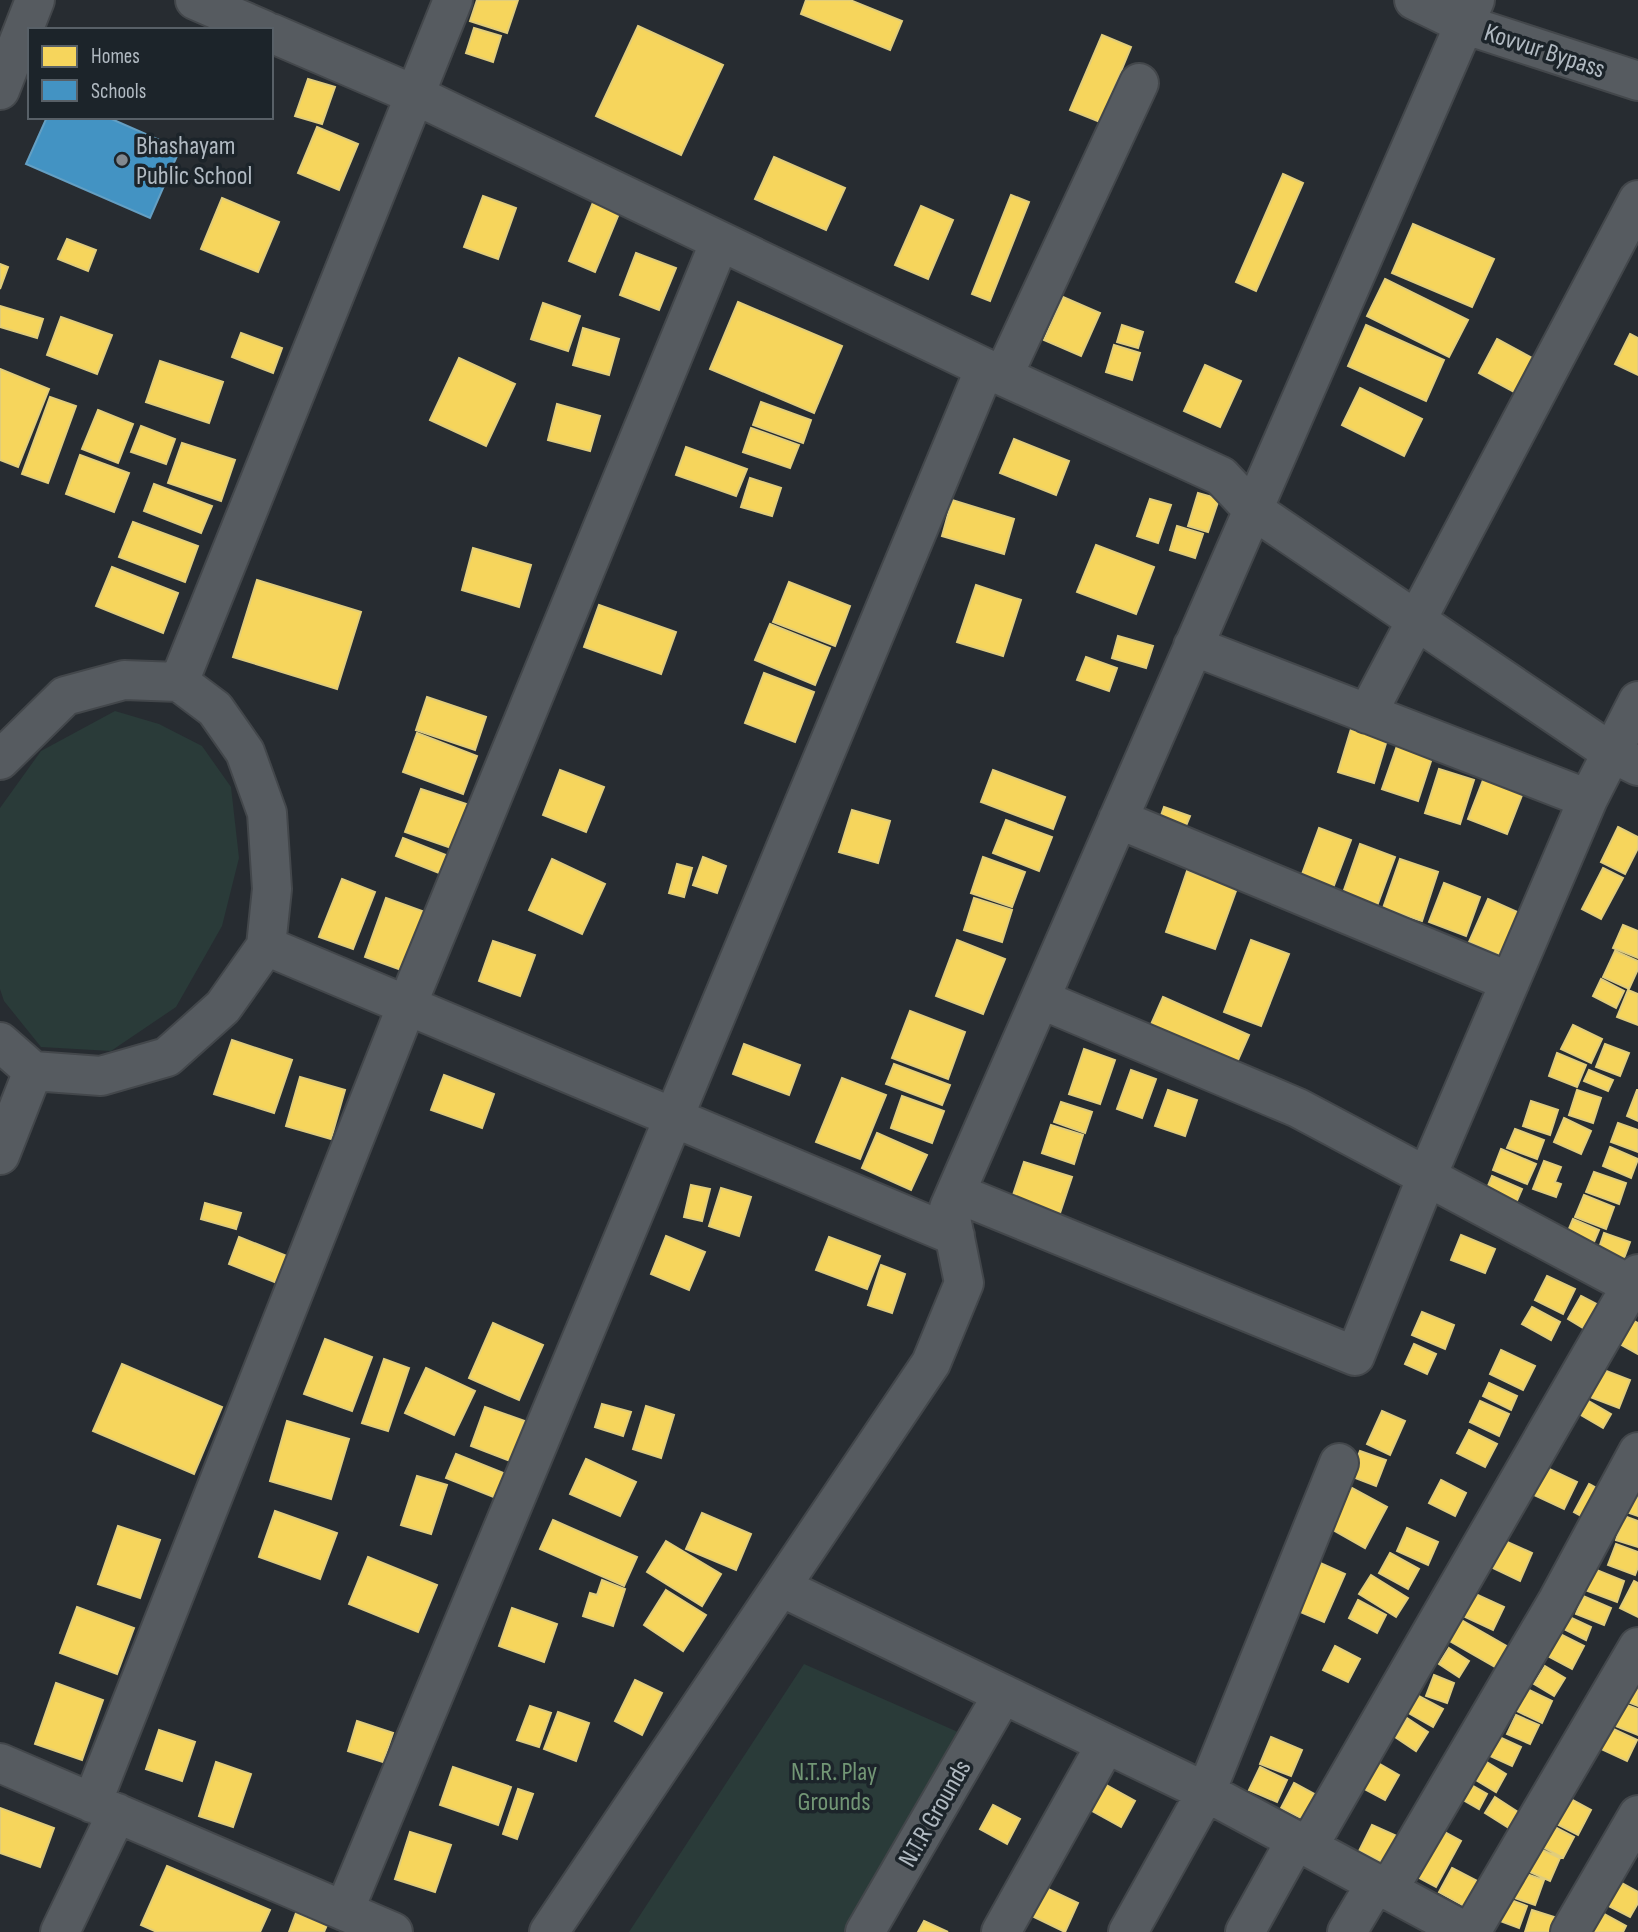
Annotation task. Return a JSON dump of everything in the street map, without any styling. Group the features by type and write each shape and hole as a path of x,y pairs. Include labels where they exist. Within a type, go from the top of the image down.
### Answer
{"street":[{"path":"0,90 35,0"},
{"path":"195,0 259,28"},
{"path":"179,682 453,0"},
{"name":"Kovvur Bypass","path":"1414,0 1469,12 1638,81"},
{"path":"549,1932 931,1363 964,1283 949,1208 1469,12"},
{"path":"273,34 415,95 994,372 1221,476 1252,509 1625,760"},
{"path":"344,1911 675,1118 994,372 1139,83"},
{"path":"1367,714 1638,200"},
{"path":"60,1932 407,1005 720,241"},
{"path":"1193,646 1588,799"},
{"path":"0,760 65,696 124,680 179,682 215,709 245,752 267,813 272,889 266,946 223,1007 167,1057 101,1076 33,1071 0,1042"},
{"path":"956,1194 1355,1356 1427,1176 1588,799 1625,760 1638,701"},
{"path":"1118,819 1510,982"},
{"path":"266,946 955,1236"},
{"path":"1040,999 1297,1108 1636,1283 1302,1844 1245,1932"},
{"path":"0,1155 33,1071"},
{"path":"1347,1932 1382,1887 1558,1600 1638,1452"},
{"path":"1128,1932 1206,1792 1339,1464"},
{"path":"781,1587 1206,1792 1462,1931 1638,1647"},
{"name":"N.T.R Grounds","path":"865,1932 1003,1694"},
{"path":"1001,1932 1106,1744"},
{"path":"0,1763 393,1932"},
{"path":"1570,1932 1638,1815"}],"green space":[{"path":"115,711 159,724 202,746 231,787 239,858 222,926 176,1007 111,1051 41,1047 4,1001 0,989 0,808 41,751"},
{"name":"N.T.R. Play Grounds","path":"804,1664 976,1740 845,1932 629,1932"}],"building: Homes":[{"path":"477,0 518,0 507,33 470,21"},
{"path":"806,0 850,0 902,21 890,50 801,14"},
{"path":"638,26 723,65 681,155 596,116"},
{"path":"474,28 501,36 493,62 466,53"},
{"path":"1102,35 1131,47 1100,122 1070,110"},
{"path":"308,79 335,87 322,124 295,116"},
{"path":"317,127 358,144 339,190 298,173"},
{"path":"774,157 845,188 826,230 755,199"},
{"path":"1283,174 1303,183 1256,291 1236,282"},
{"path":"1011,195 1029,202 990,301 972,294"},
{"path":"483,196 516,208 498,259 464,247"},
{"path":"222,198 279,222 258,272 201,249"},
{"path":"594,200 620,211 595,272 569,261"},
{"path":"921,206 953,220 928,279 895,265"},
{"path":"1413,224 1494,259 1472,307 1392,273"},
{"path":"67,239 96,250 88,271 58,259"},
{"path":"636,253 676,268 659,310 620,295"},
{"path":"0,264 8,267 0,289"},
{"path":"1385,279 1468,320 1449,357 1367,316"},
{"path":"1063,297 1100,313 1081,356 1044,340"},
{"path":"738,302 842,346 814,413 710,369"},
{"path":"543,303 580,316 568,351 531,339"},
{"path":"0,306 43,319 37,338 0,327"},
{"path":"61,317 112,335 97,374 47,355"},
{"path":"1122,325 1143,332 1138,348 1117,342"},
{"path":"1366,325 1444,360 1426,401 1348,366"},
{"path":"583,328 619,339 609,375 573,365"},
{"path":"241,333 282,348 273,373 232,357"},
{"path":"1630,334 1638,338 1638,375 1615,364"},
{"path":"1497,339 1549,367 1531,401 1479,373"},
{"path":"1114,345 1140,353 1132,380 1106,372"},
{"path":"459,358 515,384 486,446 430,420"},
{"path":"160,361 223,382 209,423 146,402"},
{"path":"1205,365 1241,381 1220,427 1184,411"},
{"path":"0,369 49,389 18,467 0,460"},
{"path":"1360,388 1422,419 1404,456 1342,425"},
{"path":"50,397 76,406 48,483 22,474"},
{"path":"761,402 811,420 803,443 753,425"},
{"path":"557,404 600,416 590,451 548,440"},
{"path":"98,410 133,424 118,463 82,449"},
{"path":"141,426 175,439 166,464 131,452"},
{"path":"751,428 799,445 790,468 743,452"},
{"path":"1014,439 1069,461 1056,495 1000,473"},
{"path":"182,443 235,460 221,501 168,483"},
{"path":"686,447 747,469 736,496 676,475"},
{"path":"80,455 129,473 114,512 66,494"},
{"path":"750,478 781,488 772,516 741,507"},
{"path":"154,484 212,506 201,533 144,511"},
{"path":"1198,493 1219,499 1208,532 1188,526"},
{"path":"1150,499 1171,505 1158,543 1137,536"},
{"path":"952,500 1014,519 1004,554 942,536"},
{"path":"133,522 198,546 185,582 119,557"},
{"path":"1177,526 1203,534 1195,558 1170,550"},
{"path":"1096,545 1154,567 1136,614 1077,592"},
{"path":"473,548 531,565 519,607 462,590"},
{"path":"112,567 178,593 163,633 96,606"},
{"path":"257,580 361,612 337,689 233,657"},
{"path":"789,582 850,606 835,646 773,622"},
{"path":"976,585 1021,600 1003,656 957,642"},
{"path":"599,605 676,632 661,674 584,647"},
{"path":"770,624 830,648 815,685 755,660"},
{"path":"1118,636 1153,646 1146,668 1112,658"},
{"path":"1086,657 1117,668 1109,691 1077,680"},
{"path":"764,673 814,692 795,742 745,723"},
{"path":"427,697 486,717 475,750 416,730"},
{"path":"1351,729 1387,740 1374,783 1338,772"},
{"path":"417,733 477,756 463,794 403,772"},
{"path":"1398,743 1433,755 1418,801 1382,789"},
{"path":"1439,769 1474,780 1460,824 1425,813"},
{"path":"560,770 604,787 586,832 543,815"},
{"path":"993,770 1065,797 1053,829 981,802"},
{"path":"1485,775 1524,790 1507,834 1468,819"},
{"path":"421,789 469,805 454,849 405,832"},
{"path":"1164,807 1190,816 1183,833 1158,824"},
{"path":"852,810 890,821 878,863 839,852"},
{"path":"1006,820 1052,837 1039,871 993,853"},
{"path":"1618,827 1638,837 1638,848 1625,874 1601,862"},
{"path":"1319,828 1351,840 1333,888 1301,877"},
{"path":"403,838 451,857 444,875 396,856"},
{"path":"1360,844 1395,857 1377,906 1343,893"},
{"path":"703,857 726,866 717,893 693,885"},
{"path":"983,857 1025,872 1012,907 971,893"},
{"path":"552,859 605,884 582,934 529,910"},
{"path":"1400,859 1438,872 1422,921 1383,908"},
{"path":"677,864 692,868 684,897 669,893"},
{"path":"1603,868 1623,878 1601,919 1582,909"},
{"path":"1187,871 1237,888 1215,949 1166,932"},
{"path":"342,879 375,892 353,949 319,937"},
{"path":"1444,883 1480,897 1466,936 1429,922"},
{"path":"386,898 425,912 404,971 365,957"},
{"path":"974,898 1012,910 1002,942 964,930"},
{"path":"1488,899 1524,915 1506,958 1469,942"},
{"path":"1623,925 1638,931 1638,958 1613,948"},
{"path":"957,940 1005,959 983,1014 936,996"},
{"path":"1251,940 1289,954 1261,1026 1224,1012"},
{"path":"493,941 535,955 520,996 479,981"},
{"path":"1615,951 1638,961 1638,969 1629,989 1603,977"},
{"path":"1601,979 1624,991 1616,1008 1593,996"},
{"path":"1628,990 1638,994 1638,1025 1617,1017"},
{"path":"1163,997 1249,1035 1235,1067 1149,1029"},
{"path":"910,1011 965,1032 948,1079 892,1058"},
{"path":"1573,1025 1602,1039 1591,1063 1561,1049"},
{"path":"232,1040 292,1060 274,1113 214,1094"},
{"path":"744,1044 800,1065 789,1095 733,1074"},
{"path":"1605,1044 1629,1053 1620,1076 1596,1067"},
{"path":"1084,1049 1115,1060 1100,1104 1069,1094"},
{"path":"1557,1053 1586,1065 1577,1087 1549,1076"},
{"path":"894,1064 950,1085 942,1105 886,1084"},
{"path":"1131,1070 1156,1079 1142,1118 1117,1109"},
{"path":"1589,1070 1613,1080 1608,1091 1584,1081"},
{"path":"444,1075 494,1094 482,1128 431,1110"},
{"path":"300,1077 345,1090 331,1139 286,1126"},
{"path":"842,1078 886,1095 860,1159 816,1142"},
{"path":"1168,1090 1197,1100 1185,1136 1155,1126"},
{"path":"1577,1090 1601,1098 1593,1123 1569,1115"},
{"path":"1638,1090 1638,1121 1627,1116"},
{"path":"902,1096 944,1111 932,1143 891,1128"},
{"path":"1531,1101 1558,1110 1550,1135 1523,1126"},
{"path":"1061,1102 1092,1112 1085,1133 1054,1122"},
{"path":"1564,1118 1591,1131 1581,1154 1554,1142"},
{"path":"1618,1123 1638,1130 1638,1152 1611,1142"},
{"path":"1051,1125 1083,1135 1074,1164 1042,1153"},
{"path":"1515,1129 1544,1140 1537,1159 1507,1148"},
{"path":"877,1133 927,1155 911,1190 862,1168"},
{"path":"1610,1147 1638,1159 1631,1178 1603,1166"},
{"path":"1501,1149 1536,1164 1527,1184 1493,1170"},
{"path":"1544,1161 1561,1167 1555,1182 1561,1184 1556,1197 1533,1189"},
{"path":"1024,1162 1072,1177 1059,1216 1011,1201"},
{"path":"1594,1172 1626,1183 1619,1204 1586,1192"},
{"path":"1492,1176 1522,1189 1513,1210 1483,1198"},
{"path":"691,1185 710,1189 702,1221 684,1217"},
{"path":"721,1188 751,1197 739,1236 709,1226"},
{"path":"1584,1195 1614,1207 1606,1229 1575,1217"},
{"path":"205,1203 241,1213 236,1229 201,1219"},
{"path":"1573,1219 1599,1230 1589,1254 1563,1243"},
{"path":"1604,1233 1630,1242 1620,1269 1595,1260"},
{"path":"1461,1235 1495,1249 1485,1273 1451,1260"},
{"path":"666,1236 705,1252 689,1290 651,1274"},
{"path":"239,1237 287,1256 277,1283 229,1264"},
{"path":"829,1237 880,1256 867,1289 816,1270"},
{"path":"881,1265 905,1274 892,1313 868,1305"},
{"path":"1547,1276 1575,1289 1563,1314 1535,1300"},
{"path":"1581,1296 1606,1309 1593,1334 1568,1319"},
{"path":"1532,1307 1560,1322 1551,1340 1522,1324"},
{"path":"1422,1312 1454,1325 1445,1349 1412,1335"},
{"path":"1632,1320 1638,1323 1638,1354 1620,1344"},
{"path":"493,1323 543,1345 519,1400 469,1378"},
{"path":"325,1339 372,1357 352,1411 304,1394"},
{"path":"1414,1344 1436,1354 1427,1374 1405,1364"},
{"path":"1501,1350 1535,1366 1523,1390 1490,1374"},
{"path":"384,1359 409,1368 388,1431 362,1423"},
{"path":"122,1364 222,1407 194,1474 93,1431"},
{"path":"426,1368 475,1391 454,1435 405,1413"},
{"path":"1601,1369 1630,1380 1619,1408 1590,1397"},
{"path":"1489,1383 1517,1396 1511,1410 1483,1396"},
{"path":"1587,1400 1611,1414 1603,1428 1579,1414"},
{"path":"1480,1401 1509,1414 1499,1436 1470,1422"},
{"path":"602,1404 631,1412 623,1436 595,1427"},
{"path":"646,1406 674,1415 661,1458 633,1449"},
{"path":"485,1407 525,1421 510,1461 471,1446"},
{"path":"1382,1411 1405,1421 1390,1455 1367,1444"},
{"path":"287,1421 349,1439 331,1499 270,1481"},
{"path":"1469,1430 1497,1444 1485,1467 1457,1453"},
{"path":"1360,1451 1386,1460 1376,1486 1350,1476"},
{"path":"456,1454 506,1474 496,1498 446,1478"},
{"path":"586,1459 636,1482 620,1516 570,1494"},
{"path":"1545,1467 1577,1482 1564,1509 1532,1494"},
{"path":"417,1476 447,1485 431,1534 401,1525"},
{"path":"1441,1480 1466,1493 1455,1516 1429,1503"},
{"path":"1589,1484 1609,1495 1594,1523 1574,1512"},
{"path":"1350,1487 1387,1507 1365,1548 1328,1527"},
{"path":"1638,1488 1638,1516 1629,1513"},
{"path":"275,1511 337,1533 320,1579 259,1557"},
{"path":"702,1513 751,1534 736,1570 686,1549"},
{"path":"1624,1516 1638,1521 1638,1547 1616,1540"},
{"path":"553,1520 637,1557 624,1586 540,1549"},
{"path":"118,1526 160,1540 140,1598 98,1584"},
{"path":"1407,1528 1438,1542 1428,1565 1397,1551"},
{"path":"666,1541 721,1574 702,1606 647,1572"},
{"path":"1505,1541 1532,1553 1520,1581 1493,1568"},
{"path":"1616,1544 1638,1552 1635,1575 1608,1565"},
{"path":"1390,1553 1419,1569 1408,1589 1379,1573"},
{"path":"368,1557 437,1585 418,1632 349,1604"},
{"path":"1318,1562 1345,1574 1324,1622 1298,1611"},
{"path":"1594,1569 1624,1581 1617,1602 1585,1590"},
{"path":"1371,1575 1408,1598 1396,1617 1359,1594"},
{"path":"602,1580 625,1589 613,1626 583,1616 590,1593 597,1595"},
{"path":"1634,1581 1638,1583 1638,1617 1620,1608"},
{"path":"666,1590 706,1615 683,1651 644,1625"},
{"path":"1471,1592 1504,1607 1493,1630 1461,1615"},
{"path":"1583,1596 1611,1608 1604,1625 1576,1614"},
{"path":"1358,1600 1386,1615 1377,1633 1349,1618"},
{"path":"77,1607 134,1628 117,1674 60,1653"},
{"path":"512,1608 557,1624 544,1662 499,1646"},
{"path":"1565,1615 1591,1627 1586,1640 1560,1627"},
{"path":"1458,1618 1515,1651 1504,1672 1446,1639"},
{"path":"1558,1633 1584,1646 1572,1669 1546,1655"},
{"path":"1335,1646 1360,1659 1348,1682 1323,1670"},
{"path":"1449,1648 1469,1661 1459,1677 1439,1664"},
{"path":"1545,1666 1565,1678 1554,1696 1534,1684"},
{"path":"1434,1675 1454,1683 1447,1703 1426,1696"},
{"path":"635,1680 662,1693 642,1735 615,1721"},
{"path":"1638,1680 1638,1706 1623,1700"},
{"path":"56,1683 103,1700 82,1760 35,1744"},
{"path":"1527,1689 1552,1701 1542,1723 1517,1711"},
{"path":"1413,1693 1443,1709 1433,1727 1403,1710"},
{"path":"1616,1701 1638,1709 1638,1735 1608,1723"},
{"path":"530,1706 551,1713 539,1747 517,1740"},
{"path":"558,1712 589,1723 576,1761 544,1749"},
{"path":"1516,1715 1539,1725 1530,1744 1507,1734"},
{"path":"1407,1718 1428,1732 1416,1751 1395,1737"},
{"path":"357,1721 393,1733 383,1762 348,1751"},
{"path":"1607,1726 1637,1740 1627,1761 1597,1747"},
{"path":"159,1730 195,1742 182,1781 146,1769"},
{"path":"1497,1736 1521,1747 1512,1766 1488,1755"},
{"path":"1271,1737 1302,1750 1291,1776 1260,1764"},
{"path":"1482,1759 1506,1774 1496,1792 1471,1777"},
{"path":"1373,1760 1399,1775 1385,1800 1359,1786"},
{"path":"216,1762 251,1774 233,1827 199,1816"},
{"path":"453,1767 511,1787 498,1825 440,1805"},
{"path":"1260,1767 1287,1780 1277,1802 1249,1790"},
{"path":"1461,1779 1487,1794 1479,1809 1453,1794"},
{"path":"1101,1782 1135,1801 1121,1827 1087,1808"},
{"path":"1294,1783 1318,1796 1305,1820 1281,1808"},
{"path":"518,1789 533,1794 517,1839 503,1834"},
{"path":"1565,1796 1591,1810 1578,1835 1551,1821"},
{"path":"1495,1797 1518,1812 1509,1828 1485,1813"},
{"path":"993,1805 1020,1819 1007,1844 980,1829"},
{"path":"0,1808 54,1828 40,1867 0,1853"},
{"path":"1547,1823 1574,1837 1563,1858 1537,1844"},
{"path":"1372,1825 1399,1837 1386,1864 1359,1851"},
{"path":"1437,1828 1461,1841 1436,1887 1412,1874"},
{"path":"410,1832 451,1845 435,1892 395,1879"},
{"path":"1534,1846 1560,1858 1550,1881 1523,1869"},
{"path":"167,1866 270,1910 260,1932 157,1932 141,1925"},
{"path":"1452,1868 1479,1882 1466,1907 1439,1892"},
{"path":"1515,1870 1544,1880 1535,1905 1506,1895"},
{"path":"1616,1880 1638,1892 1638,1903 1630,1917 1603,1903"},
{"path":"1046,1888 1078,1903 1065,1932 1032,1916"},
{"path":"1500,1896 1527,1906 1519,1928 1492,1918"},
{"path":"1532,1910 1557,1918 1552,1932 1525,1932"},
{"path":"1599,1911 1626,1926 1623,1932 1588,1932"},
{"path":"296,1913 327,1925 324,1932 289,1932"},
{"path":"924,1921 948,1932 918,1932"}],"building: Schools":[{"path":"46,119 112,119 180,149 150,218 26,164"}],"place":[{"name":"Bhashayam Public School","path":"122,160"}]}
